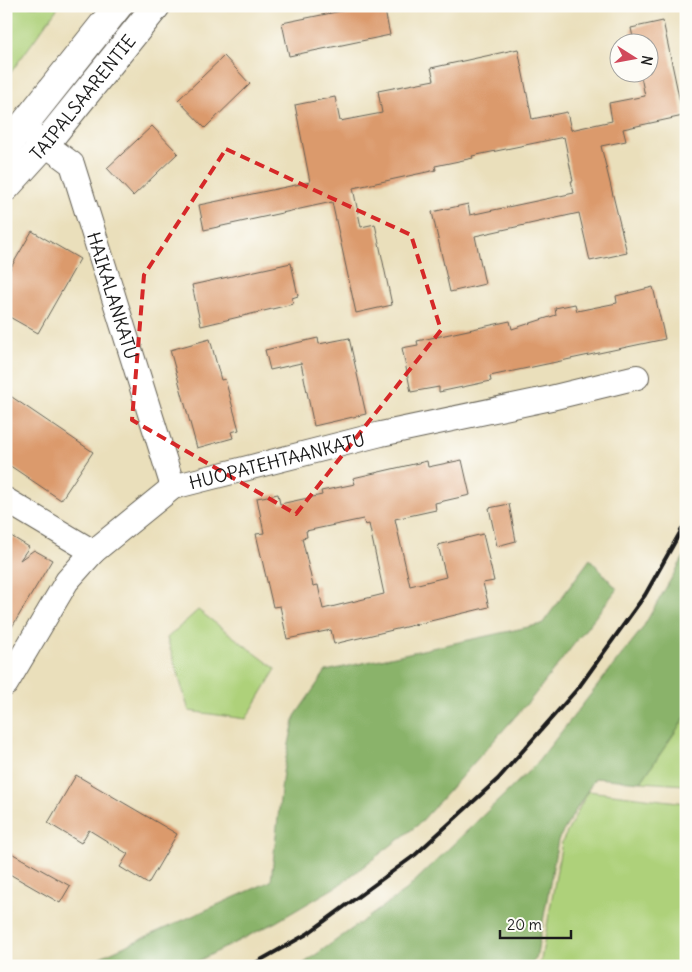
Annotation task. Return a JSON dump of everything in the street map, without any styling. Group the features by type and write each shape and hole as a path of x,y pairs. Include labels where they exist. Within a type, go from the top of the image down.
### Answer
{"main road":[{"name":"TAIPALSAARENTIE","path":"14,137 118,6"},
{"name":"TAIPALSAARENTIE","path":"6,187 44,144 156,6"}],"street":[{"name":"HAIKALANKATU","path":"14,137 44,144 72,164 173,487"},
{"name":"HUOPATEHTAANKATU","path":"6,684 67,581 93,552 173,487 381,434 551,398 637,377"},
{"path":"6,500 93,552"}],"highlighted area":[{"path":"226,149 411,235 441,330 296,514 132,420 144,275"}],"green space":[{"path":"6,6 59,6 6,79"},
{"path":"686,553 686,716 641,782 595,778 558,840 536,959 529,966 300,966 405,891 536,764 642,629"},
{"path":"590,559 617,589 532,698 419,824 339,885 276,922 188,966 80,966 271,881 283,772 295,716 326,671 542,624"},
{"path":"198,610 276,669 246,719 189,711 167,638"},
{"path":"686,716 686,785 641,782"},
{"path":"588,791 686,803 686,966 535,966 541,960 562,842"}],"building":[{"path":"366,6 384,6 390,35 289,56 282,23"},
{"path":"663,21 683,116 623,129 626,141 601,146 627,253 590,261 579,213 475,236 485,284 450,292 432,212 468,204 470,215 574,193 564,137 472,156 473,158 435,166 436,170 353,188 361,227 375,224 392,305 356,313 332,202 204,230 199,205 310,182 295,105 335,97 340,121 382,113 378,91 434,80 431,68 518,49 532,119 567,112 571,130 612,121 609,103 645,96 642,82 660,82 660,32 632,32 631,28"},
{"path":"224,56 250,84 205,128 178,100"},
{"path":"152,126 178,153 133,196 107,168"},
{"path":"32,231 80,259 38,333 6,315 6,276"},
{"path":"291,263 298,296 292,298 293,304 201,326 192,285"},
{"path":"653,287 665,339 490,376 491,381 439,392 439,387 411,392 402,348 418,345 417,341 510,321 512,329 556,315 555,308 575,304 577,311 617,303 616,296"},
{"path":"318,338 319,344 349,338 366,414 314,426 301,363 270,370 265,350"},
{"path":"210,339 221,380 225,379 239,430 231,432 233,438 197,448 170,350"},
{"path":"6,393 93,452 61,500 6,463"},
{"path":"462,460 470,495 435,503 436,510 395,519 410,586 446,577 438,545 483,534 494,581 483,583 489,607 334,644 331,630 287,639 280,606 273,607 256,534 264,533 257,498 278,494 280,504 322,495 321,491 355,484 353,478 427,461 428,467","holes":["363,519 365,525 369,524 384,594 323,609 318,585 313,586 302,538 307,537 306,531"]},
{"path":"509,504 516,541 497,546 489,508"},
{"path":"6,533 29,547 20,560 34,550 52,560 6,637"},
{"path":"76,775 177,834 148,884 120,867 128,854 89,830 81,843 48,823"},
{"path":"6,850 70,886 60,903 6,872"}],"railway":[{"path":"250,966 307,934 415,855 498,779 579,687 645,595 686,522"}]}
